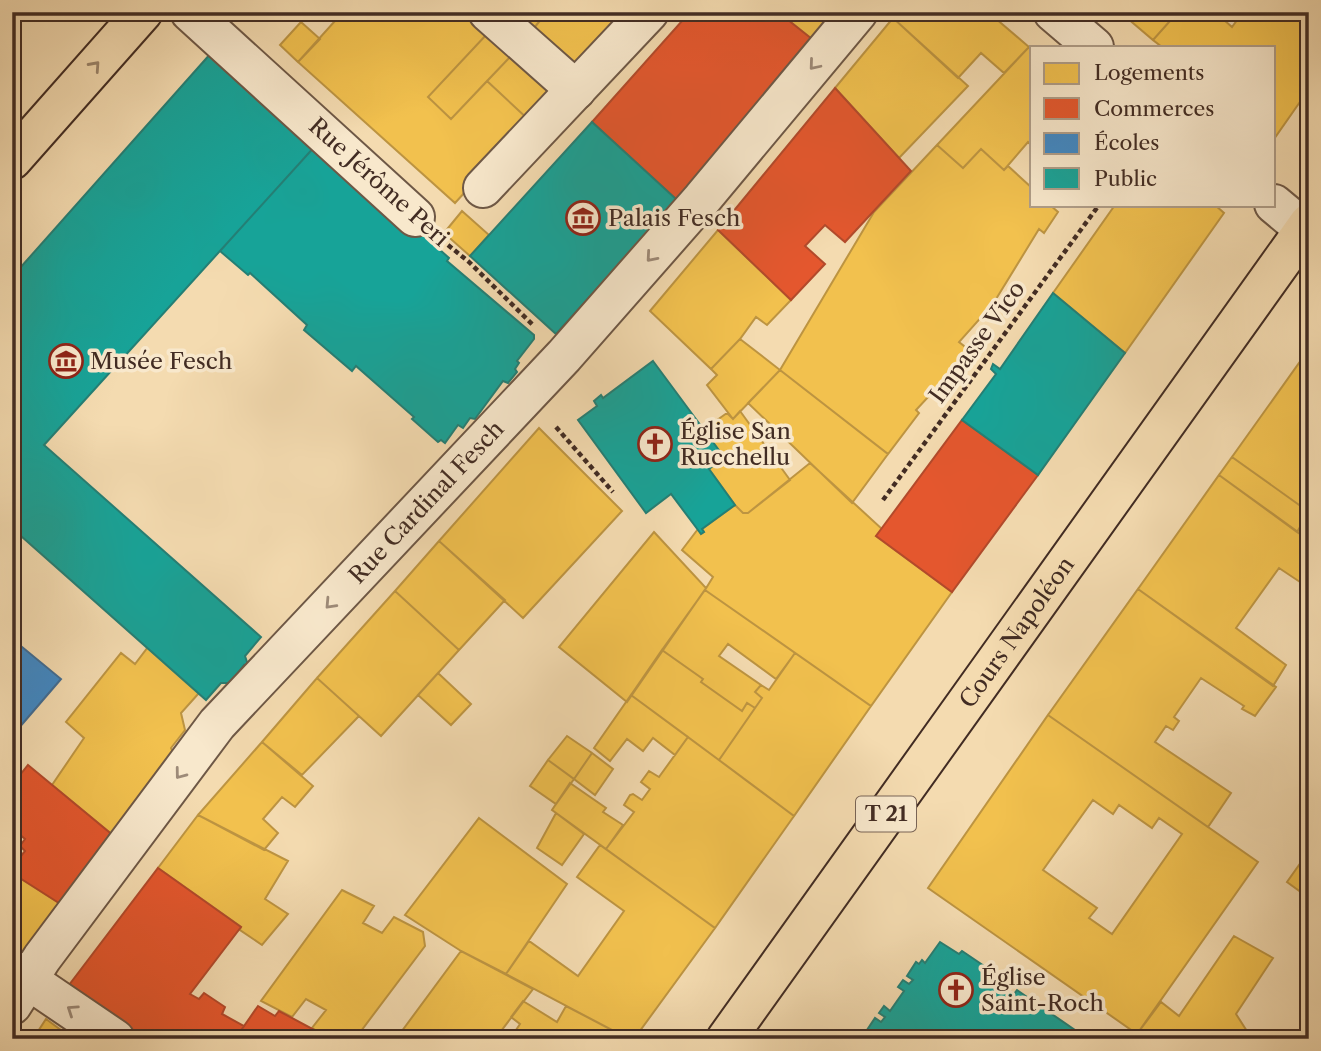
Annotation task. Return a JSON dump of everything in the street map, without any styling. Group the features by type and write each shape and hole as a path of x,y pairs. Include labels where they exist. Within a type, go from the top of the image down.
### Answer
{"main road":[{"path":"12,160 144,12"},
{"name":"Cours Napoléon","path":"726,1039 1306,226"}],"street":[{"name":"Rue Jérôme Peri","path":"190,12 415,217"},
{"path":"488,12 576,90"},
{"path":"483,188 649,12"},
{"name":"Rue Cardinal Fesch","path":"18,985 42,958 217,724 564,356 702,199 858,12"},
{"path":"1053,12 1093,46"},
{"path":"1276,205 1306,226"},
{"path":"18,985 115,1039"}],"path":[{"name":"Impasse Vico","path":"883,500 1098,206"},
{"name":"Rue Jérôme Peri","path":"415,217 469,262 564,356"},
{"path":"582,455 613,492"}],"building: Logements":[{"path":"343,12 463,12 487,34 428,97 451,119 487,81 530,121 455,203 298,62"},
{"path":"517,12 547,12 534,28"},
{"path":"547,12 631,12 580,67 534,28"},
{"path":"778,12 841,12 817,43"},
{"path":"898,12 988,12 1029,47 1004,73 981,53 958,78 893,18"},
{"path":"1120,12 1178,12 1153,40"},
{"path":"1178,12 1215,12 1232,27 1243,12 1309,12 1309,89 1276,136 1276,46 1161,46 1153,40"},
{"path":"893,18 968,86 899,158 835,88"},
{"path":"301,22 320,39 298,62 280,45"},
{"path":"487,34 511,56 451,119 428,97"},
{"path":"1029,47 1030,144 1028,142 1004,170 981,149 963,168 937,145"},
{"path":"511,56 554,96 530,121 487,81"},
{"path":"937,145 963,168 981,149 1004,170 1008,166 1030,186 1030,206 1051,206 1058,212 1044,233 1039,229 993,304 959,342 973,353 971,356 968,354 916,410 919,413 888,454 780,370 874,212"},
{"path":"1114,206 1216,206 1224,213 1125,353 1053,293"},
{"path":"462,211 489,235 470,256 444,233"},
{"path":"718,230 791,300 767,325 756,317 740,339 711,369 650,311"},
{"path":"740,339 780,370 733,419 707,385 717,375 711,369"},
{"path":"1309,349 1309,512 1232,457"},
{"path":"780,370 888,454 852,503 748,403"},
{"path":"740,411 790,480 748,513 743,513 735,505 709,469 724,457 703,430 727,413 733,419"},
{"path":"539,428 622,511 523,618 439,541"},
{"path":"1232,457 1309,512 1297,532 1219,475"},
{"path":"810,463 882,529 876,536 952,592 871,706 705,590 713,577 682,550 698,529 701,534 704,532 702,529 735,505 743,513 748,513"},
{"path":"1219,475 1309,540 1309,588 1279,568 1236,628 1286,665 1273,686 1138,589"},
{"path":"1309,514 1309,540 1297,532"},
{"path":"654,532 706,588 627,702 559,647"},
{"path":"439,541 505,600 459,650 395,591"},
{"path":"1138,589 1276,687 1255,716 1201,678 1174,717 1179,721 1173,730 1166,726 1155,742 1231,793 1208,827 1048,715"},
{"path":"705,590 795,653 776,679 728,644 719,656 761,685 755,692 762,698 755,708 747,703 742,711 662,650"},
{"path":"395,591 459,650 381,736 317,678"},
{"path":"148,647 199,693 181,713 185,730 171,748 177,760 115,837 52,785 84,738 66,722 121,653 135,664"},
{"path":"662,650 742,711 747,703 755,708 719,760 631,695"},
{"path":"795,653 871,706 794,816 719,760 762,698 755,692 761,685 769,690"},
{"path":"438,673 471,704 451,725 418,695"},
{"path":"317,678 359,716 302,775 262,742"},
{"path":"631,695 688,737 675,755 653,738 643,751 627,739 610,761 594,748"},
{"path":"1048,715 1258,862 1137,1034 928,888","holes":["1093,800 1113,814 1119,805 1152,828 1159,818 1182,834 1112,934 1089,918 1097,908 1043,870"]},
{"path":"567,736 592,753 574,779 548,760"},
{"path":"688,737 794,816 715,928 606,849 634,812 624,805 630,795 642,800 650,789 641,782 649,771 659,777"},
{"path":"262,742 313,786 295,807 282,797 263,819 278,833 264,850 198,815"},
{"path":"592,753 613,769 595,795 574,779"},
{"path":"548,760 574,779 556,804 530,786"},
{"path":"570,783 606,808 603,812 623,825 606,849 552,810"},
{"path":"556,813 584,834 562,865 537,848"},
{"path":"198,815 288,861 265,899 288,914 262,945 158,868"},
{"path":"479,818 567,884 506,974 461,951 405,915"},
{"path":"600,845 715,928 634,1039 629,1039 506,974 529,941 578,976 624,911 577,877"},
{"path":"1309,851 1309,898 1287,882"},
{"path":"12,873 62,905 23,959 12,951"},
{"path":"342,890 374,906 363,923 382,933 394,917 423,932 425,946 355,1039 331,1039 312,1028 326,1010 306,999 292,1017 261,1001"},
{"path":"1234,936 1273,958 1236,1014 1252,1039 1143,1039 1137,1034 1161,1002 1179,1016"},
{"path":"461,951 533,989 495,1039 396,1039"},
{"path":"523,1001 557,1022 566,1006 629,1039 510,1039 520,1024 511,1017"},
{"path":"46,1019 73,1039 33,1039"}],"building: Commerces":[{"path":"690,12 778,12 817,43 677,200 592,122"},
{"path":"835,88 911,171 845,242 825,225 805,246 825,264 791,300 718,230"},
{"path":"962,420 1038,475 952,592 876,536"},
{"path":"28,765 115,837 62,905 12,873 12,867 25,851 20,846 25,839 12,828 12,785"},
{"path":"158,868 241,927 190,994 199,999 204,993 225,1007 222,1014 244,1026 235,1039 140,1039 66,989"},
{"path":"258,1006 275,1016 279,1011 331,1039 235,1039"}],"building: Écoles":[{"path":"16,642 61,679 18,729 12,724 12,646"}],"building: Public":[{"name":"Musée Fesch","path":"212,52 317,144 44,445 261,637 245,656 248,665 244,665 233,679 234,683 221,683 206,700 12,528 12,277"},
{"name":"Palais Fesch","path":"592,122 677,200 556,334 470,256"},
{"path":"317,144 401,215 449,258 447,261 534,335 534,339 517,361 517,372 508,383 503,381 475,419 470,418 463,428 458,425 445,443 441,440 438,442 356,366 352,371 304,330 307,325 250,273 248,275 220,251"},
{"path":"1053,293 1125,353 1038,475 962,420 996,374 991,369 993,364 1000,369"},
{"name":"Église San Rucchellu","path":"653,361 724,457 709,469 735,505 702,529 704,532 701,534 671,494 646,513 578,420 597,406 594,401 601,395 603,398"},
{"name":"Église Saint-Roch","path":"940,942 959,954 962,951 993,972 990,977 1014,994 1017,990 1088,1039 868,1039 872,1033 867,1030 875,1018 881,1022 885,1017 879,1013 884,1006 890,1011 904,991 898,987 903,980 909,984 913,980 907,976 916,962 919,964 922,960 925,963"}],"place":[{"name":"Palais Fesch","path":"583,218"},
{"name":"Musée Fesch","path":"66,361"},
{"name":"Église San Rucchellu","path":"655,444"},
{"name":"Église Saint-Roch","path":"956,990"}]}
